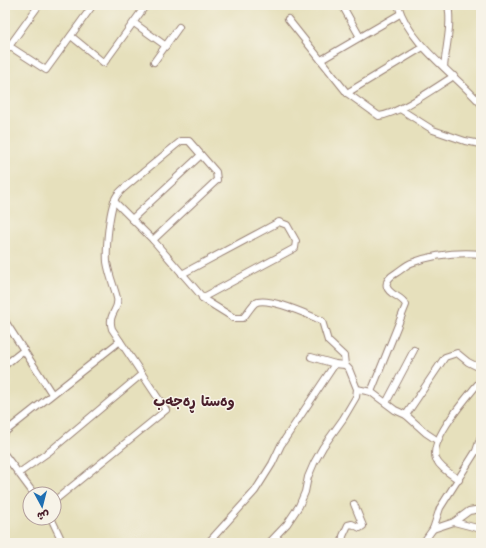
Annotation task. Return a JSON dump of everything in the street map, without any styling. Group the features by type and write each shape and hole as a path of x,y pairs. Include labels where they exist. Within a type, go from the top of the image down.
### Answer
{"street":[{"path":"5,52 38,5"},
{"path":"9,46 46,70 93,5"},
{"path":"71,36 104,63 146,5"},
{"path":"342,5 360,37"},
{"path":"398,5 400,14 423,47 481,104"},
{"path":"444,67 450,13 448,5"},
{"path":"321,60 400,14"},
{"path":"288,19 347,93 379,116 400,109 454,76"},
{"path":"134,23 166,46"},
{"path":"154,62 178,27"},
{"path":"347,93 423,47"},
{"path":"400,109 433,130 465,141 481,144"},
{"path":"62,494 166,410 112,329 110,322 111,315 117,307 118,300 107,262 107,243 112,209 117,195 181,141 189,142 216,172 217,180 153,240"},
{"path":"132,220 200,154"},
{"path":"114,201 153,240 202,298 234,318 243,318 249,313 254,304 259,302 268,302 316,318 322,321 328,341 344,356 345,366"},
{"path":"182,274 279,222 287,224 296,241 295,248 202,298"},
{"path":"371,392 406,306 404,300 389,292 386,287 390,276 410,263 439,256 471,253 481,254"},
{"path":"5,321 7,329 24,350 52,394"},
{"path":"5,432 120,341"},
{"path":"5,365 24,350"},
{"path":"386,403 414,350"},
{"path":"406,415 445,357 457,353 468,362 481,367"},
{"path":"269,543 276,537 299,506 314,463 356,397 357,389 349,369 345,366 311,357"},
{"path":"208,543 255,491 282,445 335,364"},
{"path":"19,473 50,451 142,374"},
{"path":"459,480 445,470 436,459 435,447 445,427 481,380"},
{"path":"357,389 371,392 395,410 406,415 426,433 438,441"},
{"path":"423,543 433,529 440,508 476,451 481,436"},
{"path":"5,455 28,486"},
{"path":"342,543 343,536 348,525 352,524 360,528 363,526 354,504"},
{"path":"433,529 454,522 469,511 481,509"},
{"path":"454,522 481,529"},
{"path":"55,526 60,537 60,543"},
{"path":"276,537 284,543"}],"district":[{"name":"وەستا ڕەجەب","path":"194,402"}]}
